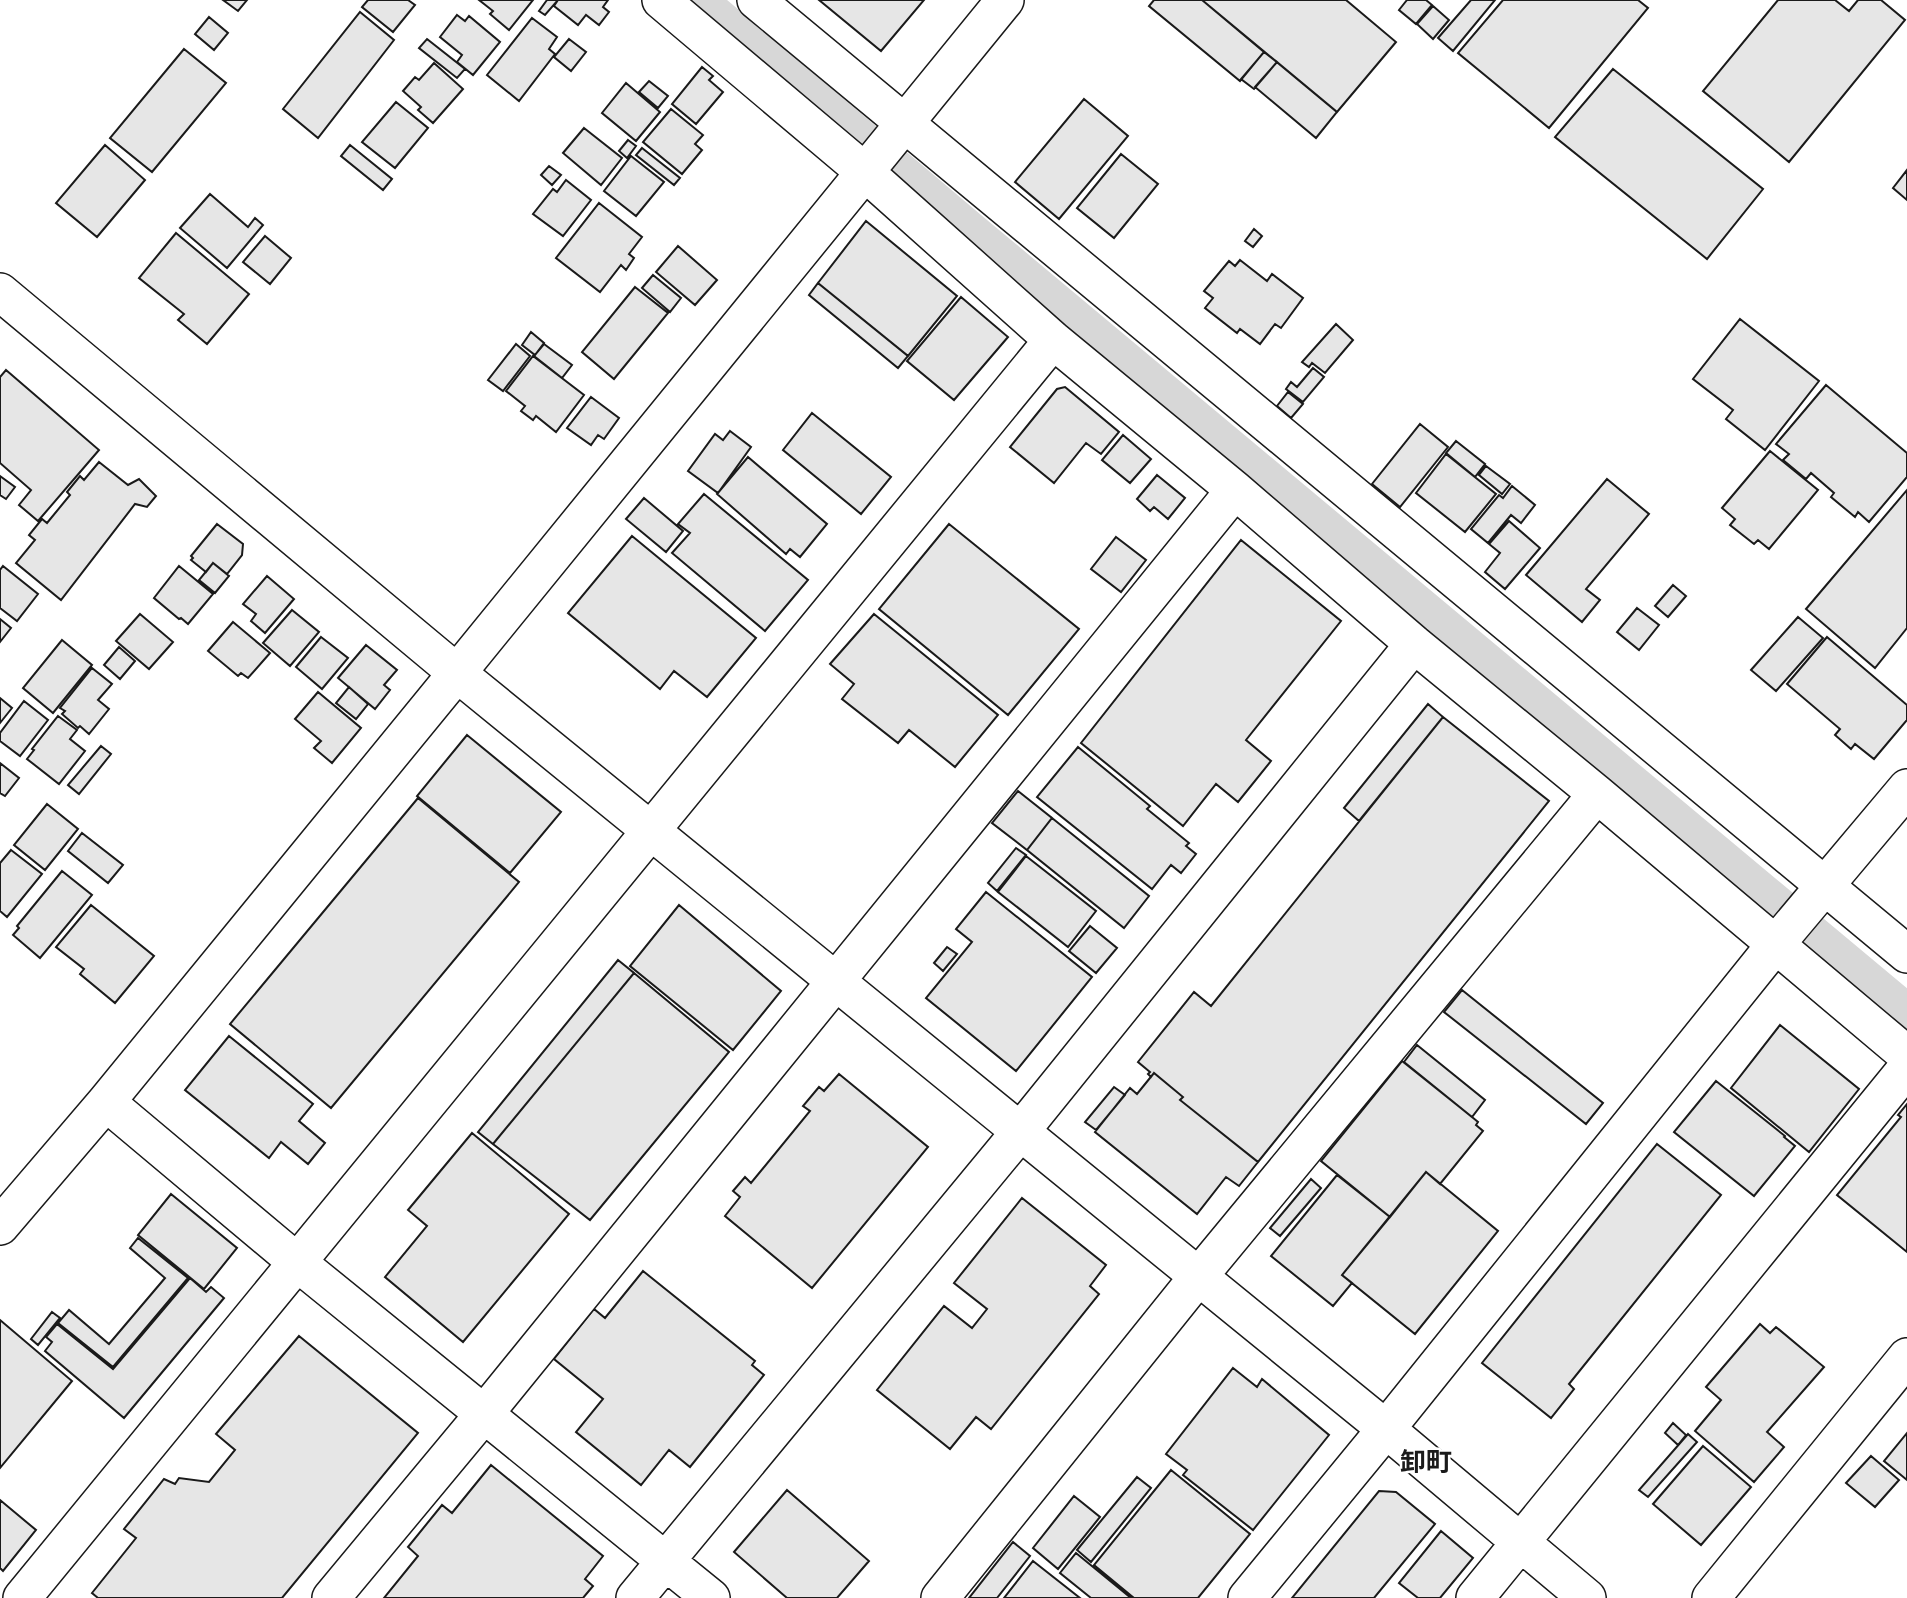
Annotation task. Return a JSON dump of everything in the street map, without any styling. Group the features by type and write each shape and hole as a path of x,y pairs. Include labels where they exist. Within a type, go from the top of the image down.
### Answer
{"street":[{"path":"661,0 869,169 1053,340 1235,490 1414,644 1597,794 1781,937 1907,1055"},
{"path":"756,0 901,128 1818,894 1907,954"},
{"path":"1,1223 106,1101 1005,0"},
{"path":"0,292 457,673 1386,1429 1587,1598"},
{"path":"22,1598 1053,340"},
{"path":"331,1598 484,1414 1235,490"},
{"path":"635,1598 1020,1132 1414,644"},
{"path":"1247,1598 1781,937 1907,788"},
{"path":"940,1598 1198,1277 1597,794"},
{"path":"1475,1598 1907,1068"},
{"path":"106,1101 298,1263 711,1598"},
{"path":"1711,1598 1907,1357"}],"building":[{"path":"223,0 247,0 238,11"},
{"path":"368,0 408,0 415,5 393,32 362,7"},
{"path":"479,0 533,0 509,30 490,14 493,11"},
{"path":"547,0 558,0 545,15 539,11"},
{"path":"558,0 608,0 603,7 609,12 599,25 586,15 578,25 554,6"},
{"path":"819,0 924,0 881,51"},
{"path":"1154,0 1202,0 1264,52 1240,81 1149,6"},
{"path":"1202,0 1346,0 1396,42 1337,112"},
{"path":"1407,0 1426,0 1432,5 1416,24 1399,10"},
{"path":"1471,0 1495,0 1453,51 1438,38"},
{"path":"1503,0 1638,0 1648,8 1549,128 1458,53"},
{"path":"1778,0 1835,0 1849,11 1858,0 1881,0 1905,20 1789,162 1703,91"},
{"path":"1433,6 1449,20 1433,39 1417,24"},
{"path":"360,12 394,40 318,138 283,109"},
{"path":"457,15 465,21 469,16 500,42 473,75 457,62 462,55 440,37"},
{"path":"209,17 228,33 214,50 195,34"},
{"path":"532,18 557,37 549,49 555,54 519,101 487,75"},
{"path":"427,39 465,69 457,78 419,48"},
{"path":"569,39 586,52 571,71 554,57"},
{"path":"184,49 226,83 152,172 110,138"},
{"path":"1264,52 1277,62 1254,89 1241,79"},
{"path":"1277,62 1337,112 1316,138 1255,87"},
{"path":"434,63 463,89 433,123 418,110 421,107 403,91 415,77 419,80"},
{"path":"702,67 713,76 709,80 723,92 696,124 672,104"},
{"path":"1613,69 1763,189 1707,259 1555,137"},
{"path":"649,81 668,96 658,108 639,92"},
{"path":"626,83 660,112 636,141 602,113"},
{"path":"1084,99 1128,136 1059,219 1015,182"},
{"path":"396,102 428,128 395,168 362,142"},
{"path":"671,109 703,135 695,144 702,150 682,174 643,142"},
{"path":"584,128 622,158 601,185 563,153"},
{"path":"628,140 636,146 627,158 619,151"},
{"path":"105,145 145,180 97,237 56,203"},
{"path":"350,145 392,179 383,190 341,156"},
{"path":"642,148 680,178 674,185 636,155"},
{"path":"1121,154 1158,184 1114,238 1077,208"},
{"path":"631,156 664,182 636,216 604,191"},
{"path":"549,166 561,175 552,185 541,175"},
{"path":"1907,170 1907,200 1893,188"},
{"path":"566,180 591,200 563,236 533,214 553,189 557,192"},
{"path":"210,194 248,227 255,218 263,225 227,268 180,228"},
{"path":"599,203 642,237 629,254 634,258 626,270 621,265 600,292 556,258"},
{"path":"866,221 957,296 908,356 818,283"},
{"path":"1254,229 1262,236 1253,247 1245,241"},
{"path":"176,233 249,294 207,344 178,320 184,314 139,278"},
{"path":"265,236 291,258 270,284 243,262"},
{"path":"678,246 717,280 695,305 656,272"},
{"path":"1240,260 1267,281 1272,274 1303,298 1281,328 1275,324 1260,344 1240,329 1237,333 1205,308 1213,298 1204,291 1229,261 1235,266"},
{"path":"653,275 681,298 670,312 642,288"},
{"path":"818,283 908,356 898,368 809,295"},
{"path":"635,287 668,313 614,379 582,352"},
{"path":"961,297 1008,337 954,400 907,361"},
{"path":"1740,319 1819,381 1765,450 1726,419 1733,410 1693,379"},
{"path":"1336,324 1353,340 1325,373 1312,363 1309,367 1302,362"},
{"path":"531,332 544,343 535,355 522,345"},
{"path":"516,344 530,356 503,391 488,380"},
{"path":"544,344 572,365 562,378 534,356"},
{"path":"533,356 584,395 556,432 536,416 533,420 521,411 525,406 506,391"},
{"path":"1313,368 1324,377 1303,402 1286,389 1291,382 1297,387"},
{"path":"6,370 99,450 38,521 19,505 31,490 0,463 0,377"},
{"path":"1826,385 1907,453 1907,477 1869,522 1858,512 1855,517 1831,497 1834,493 1811,473 1806,479 1783,460 1789,454 1776,444"},
{"path":"1065,387 1119,432 1101,454 1086,443 1054,483 1010,447 1057,389"},
{"path":"1288,392 1303,404 1291,418 1277,406"},
{"path":"591,397 619,418 604,439 598,435 591,445 567,428"},
{"path":"812,413 891,477 861,514 783,450"},
{"path":"1420,424 1448,447 1400,507 1372,484"},
{"path":"730,431 751,447 718,493 688,471 715,434 723,440"},
{"path":"1123,435 1151,459 1130,483 1102,460"},
{"path":"1456,441 1485,464 1475,477 1446,453"},
{"path":"1770,451 1818,490 1769,549 1758,540 1754,544 1730,525 1735,519 1722,508"},
{"path":"1446,454 1496,494 1465,532 1416,493"},
{"path":"748,457 827,524 800,557 790,549 786,554 717,494"},
{"path":"99,462 128,485 139,479 156,496 147,507 135,504 61,600 16,563 35,540 29,535 42,519 47,523 70,495 67,492 80,476 84,480"},
{"path":"1486,466 1510,484 1502,494 1479,475"},
{"path":"1157,475 1185,498 1168,519 1154,507 1150,511 1137,499"},
{"path":"0,476 15,487 6,499 0,495"},
{"path":"1607,479 1649,514 1586,589 1600,600 1582,622 1526,575"},
{"path":"1512,486 1535,505 1521,523 1511,515 1488,543 1471,529 1499,495 1503,498"},
{"path":"1907,490 1907,628 1875,668 1806,609"},
{"path":"704,494 808,580 765,631 672,553 690,533 678,524"},
{"path":"644,498 683,531 666,552 626,519"},
{"path":"1509,521 1540,548 1505,589 1485,572 1500,553 1489,544"},
{"path":"217,524 243,544 242,555 227,574 213,563 206,572 191,560 191,556"},
{"path":"949,524 1079,629 1008,715 879,609"},
{"path":"632,536 756,638 707,697 674,671 660,689 568,613"},
{"path":"1116,537 1146,560 1121,592 1091,569"},
{"path":"1241,540 1341,621 1246,740 1271,761 1238,802 1216,784 1183,826 1081,743"},
{"path":"213,563 229,576 215,593 199,580"},
{"path":"3,566 38,594 17,621 0,608 0,570"},
{"path":"179,566 213,594 188,624 154,598"},
{"path":"267,576 294,599 265,633 251,621 256,614 243,604"},
{"path":"1673,585 1686,596 1668,617 1655,606"},
{"path":"1637,608 1659,625 1639,650 1617,632"},
{"path":"292,610 319,632 290,666 263,643"},
{"path":"140,614 173,642 149,669 116,641"},
{"path":"874,614 998,715 955,767 909,730 898,743 842,699 854,684 830,664"},
{"path":"1798,617 1823,638 1776,691 1751,670"},
{"path":"0,619 11,628 0,642"},
{"path":"233,622 270,653 248,678 241,673 238,676 208,651"},
{"path":"321,637 348,658 322,689 296,667"},
{"path":"1827,637 1907,705 1907,720 1874,759 1855,744 1851,749 1835,735 1840,729 1787,684"},
{"path":"62,640 92,665 53,713 23,688"},
{"path":"366,645 397,670 384,685 390,690 375,709 338,678"},
{"path":"119,647 135,661 120,679 104,665"},
{"path":"92,668 112,684 98,700 109,709 89,734 62,714 65,711 60,708"},
{"path":"349,687 368,704 356,719 336,703"},
{"path":"318,692 361,728 332,763 314,748 321,741 295,719"},
{"path":"0,698 12,708 0,723"},
{"path":"24,701 48,720 20,756 0,741 0,733"},
{"path":"1428,704 1443,717 1359,821 1344,808"},
{"path":"58,716 77,730 70,739 85,751 59,784 27,759"},
{"path":"1443,717 1549,801 1258,1162 1180,1100 1183,1097 1154,1073 1151,1077 1148,1074 1150,1072 1138,1062 1194,992 1211,1006"},
{"path":"467,735 561,812 510,873 417,796"},
{"path":"101,746 111,754 79,794 68,785"},
{"path":"1078,747 1150,806 1147,809 1189,843 1186,846 1196,854 1181,873 1171,865 1152,889 1037,797"},
{"path":"0,763 19,778 5,796 0,793"},
{"path":"1018,791 1052,818 1027,850 992,823"},
{"path":"418,798 519,882 331,1108 230,1024"},
{"path":"47,804 78,829 45,870 14,845"},
{"path":"1052,818 1149,896 1124,928 1027,850"},
{"path":"82,833 123,865 108,883 68,851"},
{"path":"1016,848 1026,855 997,891 988,883"},
{"path":"11,850 42,874 7,917 0,911 0,863"},
{"path":"1026,856 1096,911 1068,947 998,892"},
{"path":"62,871 92,895 40,958 13,935 19,928 17,926"},
{"path":"986,892 1092,977 1016,1071 926,998 972,942 956,929"},
{"path":"91,905 154,956 115,1003 80,974 84,969 56,947"},
{"path":"679,905 781,991 733,1050 630,966"},
{"path":"1090,926 1117,948 1096,973 1069,951"},
{"path":"947,947 957,954 943,971 934,963"},
{"path":"618,960 634,973 493,1144 478,1132"},
{"path":"634,973 729,1052 590,1220 493,1144"},
{"path":"1462,990 1603,1103 1586,1124 1444,1012"},
{"path":"1780,1025 1859,1089 1809,1152 1731,1088"},
{"path":"229,1036 313,1104 299,1121 325,1143 308,1164 281,1142 269,1158 185,1090"},
{"path":"1417,1045 1485,1100 1472,1117 1404,1062"},
{"path":"1402,1061 1478,1122 1476,1125 1483,1131 1440,1184 1426,1172 1390,1217 1321,1161"},
{"path":"1154,1073 1183,1097 1180,1100 1258,1162 1239,1186 1226,1177 1197,1214 1095,1132 1130,1088 1137,1094"},
{"path":"839,1074 928,1147 812,1288 725,1216 740,1197 733,1191 745,1177 751,1183 810,1111 803,1106 819,1087 824,1091"},
{"path":"1716,1081 1795,1146 1754,1196 1674,1132"},
{"path":"1114,1087 1125,1095 1096,1130 1085,1122"},
{"path":"1907,1104 1907,1252 1837,1195 1901,1117 1898,1115"},
{"path":"472,1133 569,1214 463,1342 385,1277 427,1226 408,1210"},
{"path":"1657,1144 1721,1195 1569,1384 1574,1389 1551,1418 1482,1363"},
{"path":"1426,1172 1498,1231 1415,1334 1342,1275"},
{"path":"1337,1175 1390,1217 1342,1275 1352,1283 1333,1306 1271,1256"},
{"path":"1311,1179 1321,1188 1280,1236 1270,1228"},
{"path":"171,1194 237,1248 204,1289 138,1235"},
{"path":"1022,1198 1106,1265 1090,1286 1099,1294 991,1429 976,1417 950,1449 877,1390 944,1306 972,1328 987,1309 954,1283"},
{"path":"138,1238 188,1278 113,1367 58,1323 69,1310 109,1344 165,1278 130,1248"},
{"path":"643,1271 755,1361 752,1365 764,1375 690,1467 669,1450 641,1485 576,1432 603,1399 554,1359 594,1309 605,1318"},
{"path":"190,1278 206,1292 211,1287 224,1298 124,1418 45,1351 52,1342 46,1337 57,1324 113,1369"},
{"path":"52,1312 60,1318 38,1345 31,1339"},
{"path":"0,1320 72,1381 0,1468"},
{"path":"1760,1324 1770,1333 1776,1327 1824,1367 1767,1432 1784,1447 1754,1482 1695,1431 1721,1400 1706,1387"},
{"path":"299,1336 418,1433 282,1598 98,1598 92,1593 136,1538 124,1529 164,1479 175,1484 179,1478 209,1482 235,1450 216,1434"},
{"path":"1233,1368 1257,1387 1262,1379 1329,1435 1253,1530 1183,1475 1187,1470 1166,1454"},
{"path":"1673,1423 1686,1435 1678,1445 1665,1433"},
{"path":"1907,1433 1907,1480 1884,1461"},
{"path":"1688,1434 1697,1442 1648,1497 1639,1490"},
{"path":"1703,1446 1751,1487 1701,1545 1653,1504"},
{"path":"1871,1456 1899,1480 1875,1507 1846,1483"},
{"path":"491,1465 603,1556 585,1579 593,1586 583,1598 384,1598 418,1556 408,1547 442,1505 452,1513"},
{"path":"1171,1470 1250,1534 1198,1598 1134,1598 1094,1565"},
{"path":"1137,1477 1151,1488 1091,1562 1077,1550"},
{"path":"787,1490 869,1561 837,1598 787,1598 734,1552"},
{"path":"1379,1491 1396,1492 1435,1524 1374,1598 1292,1598"},
{"path":"1074,1496 1100,1517 1058,1569 1033,1548"},
{"path":"0,1500 36,1530 3,1571 0,1568"},
{"path":"1441,1531 1473,1558 1440,1598 1418,1598 1399,1583"},
{"path":"1013,1542 1030,1556 997,1598 969,1598"},
{"path":"1076,1553 1131,1598 1091,1598 1060,1573"},
{"path":"1033,1561 1080,1598 1004,1598"}],"waterway":[{"path":"700,0 1907,1011"}],"district":[{"name":"卸町","path":"1426,1462"}]}
